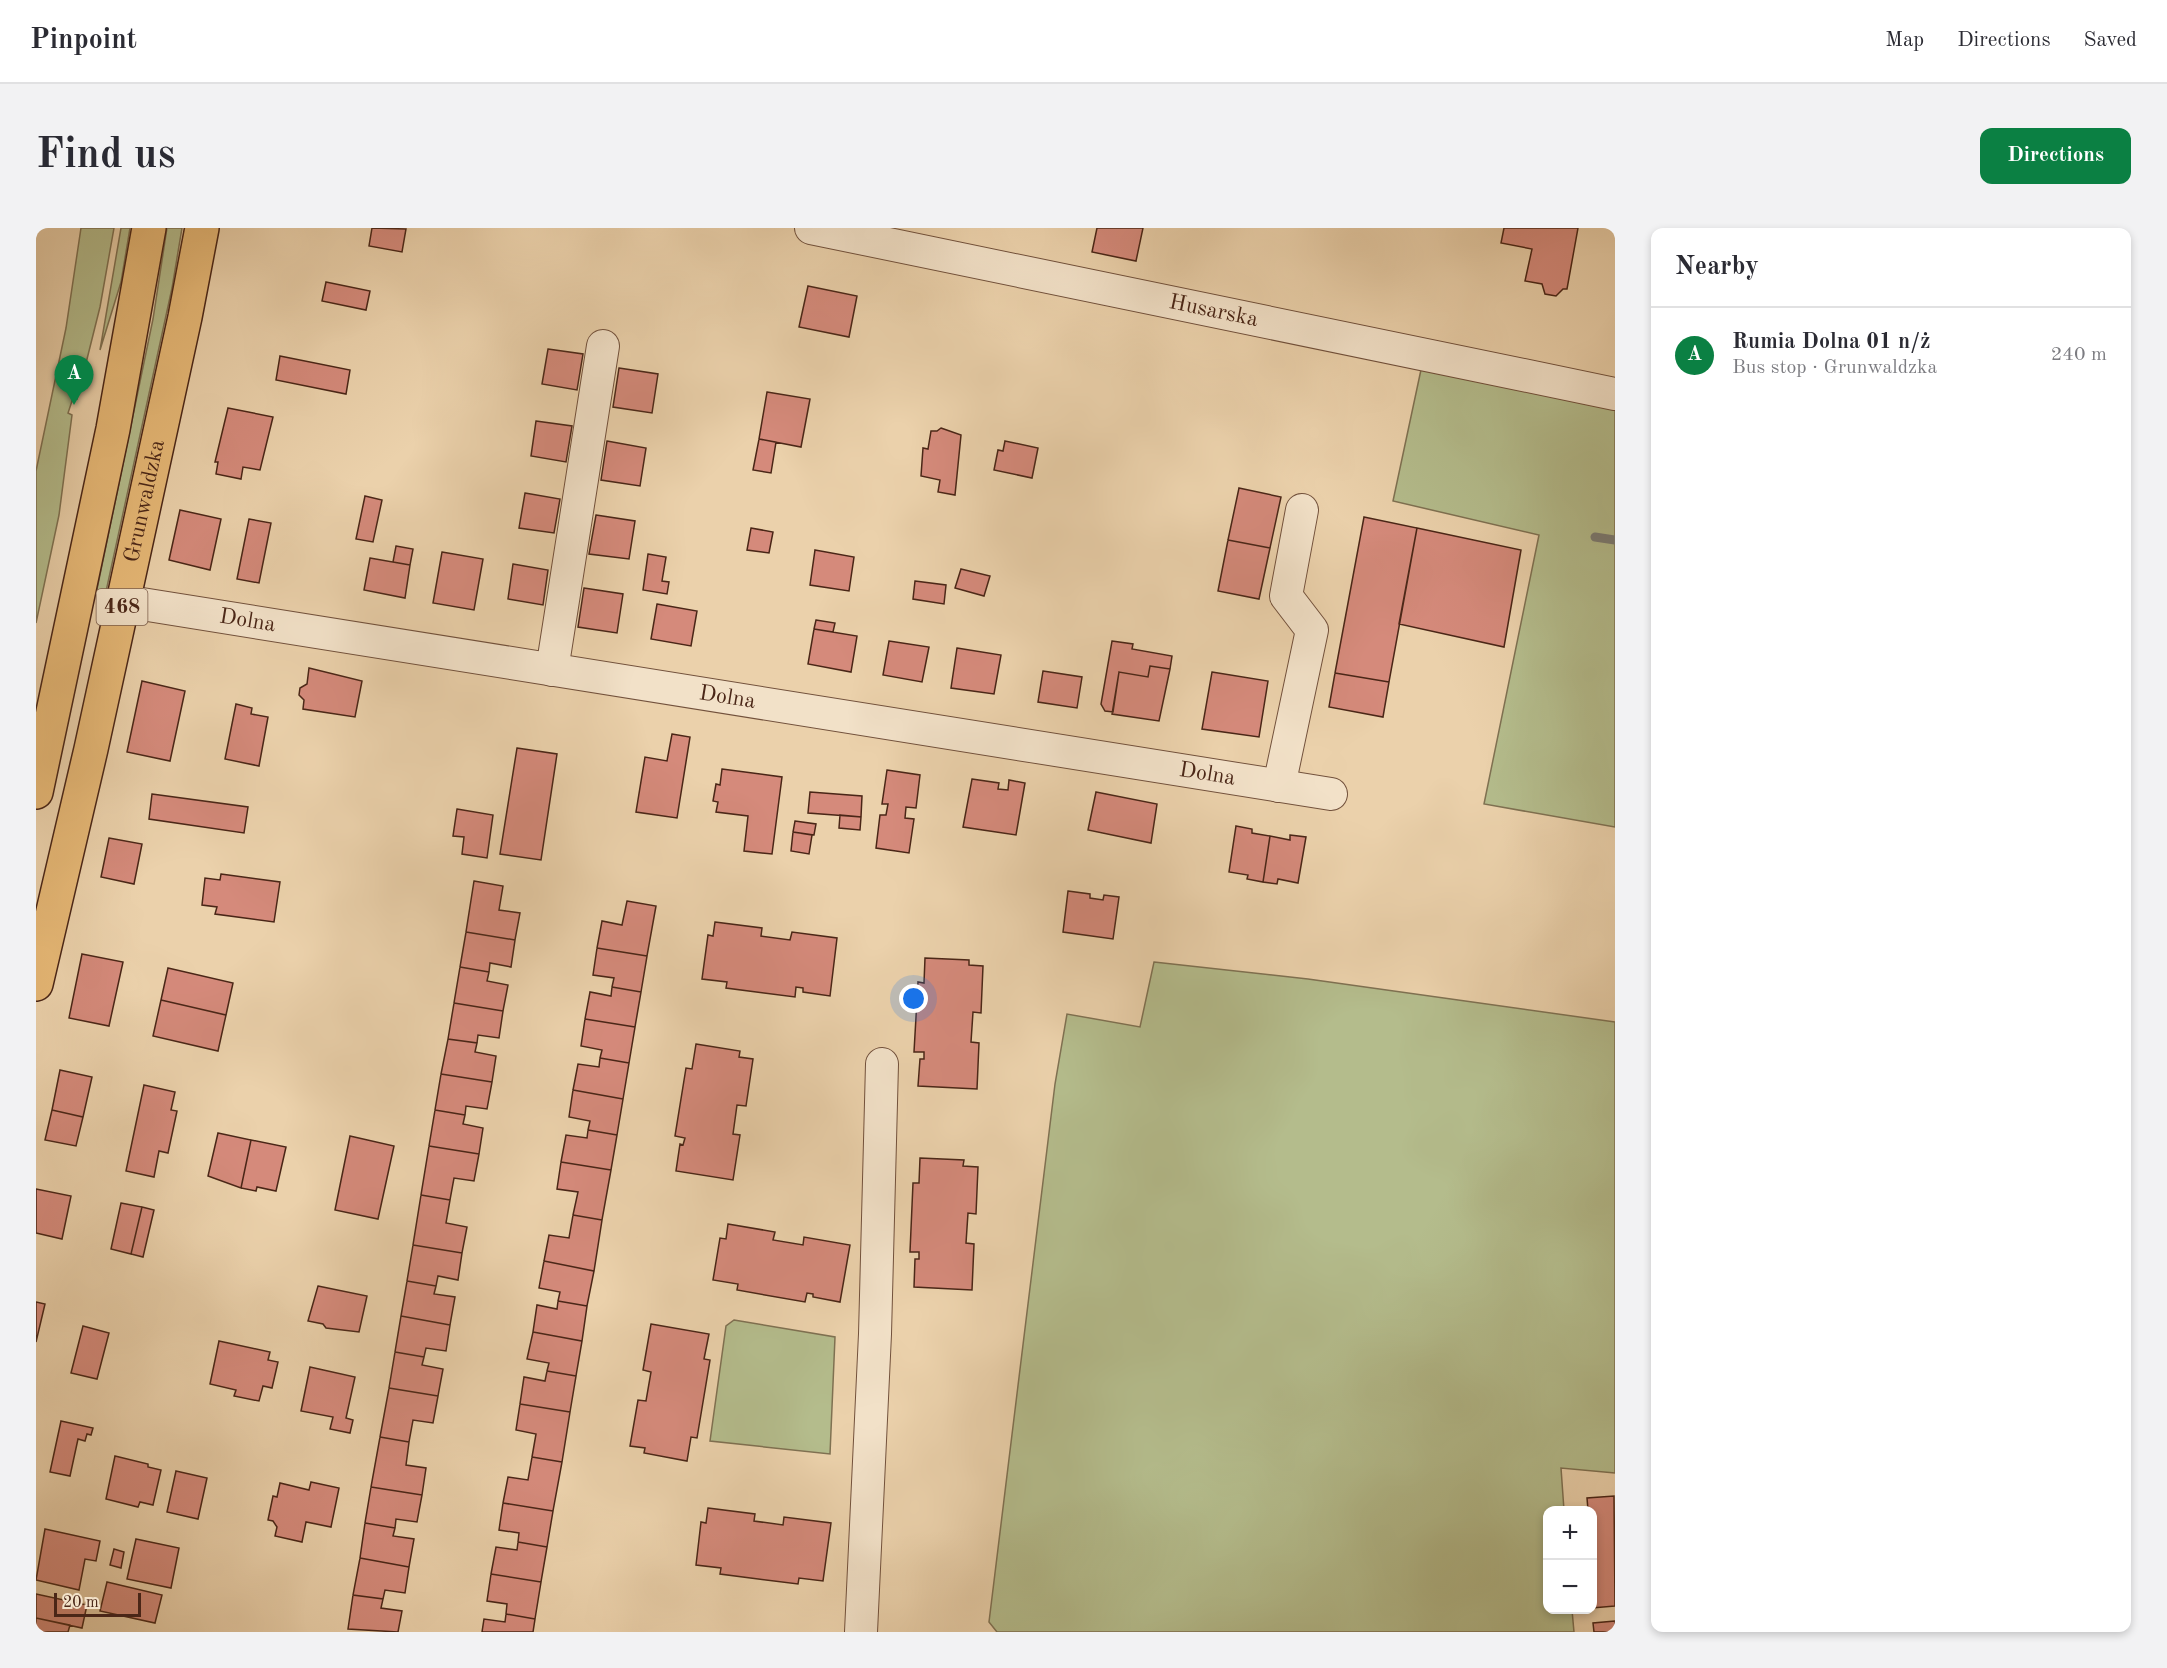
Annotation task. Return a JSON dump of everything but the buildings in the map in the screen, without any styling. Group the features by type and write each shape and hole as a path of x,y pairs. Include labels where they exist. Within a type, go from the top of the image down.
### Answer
{"main road":[{"name":"Grunwaldzka","path":"36,792 113,429 149,228"},
{"name":"Grunwaldzka","path":"36,984 92,749 183,328 202,228"}],"street":[{"name":"Husarska","path":"811,228 1615,394"},
{"path":"552,669 603,346"},
{"path":"1279,786 1312,630 1286,596 1302,510"},
{"name":"Dolna","path":"123,601 1332,794"},
{"path":"861,1632 875,1334 882,1064"}],"green space":[{"path":"81,228 114,228 100,307 77,399 73,398 68,413 72,415 59,515 36,623 36,471 66,328"},
{"path":"121,228 130,228 121,282 100,350"},
{"path":"167,228 182,228 172,288 105,596 96,594 153,319"},
{"path":"1422,365 1615,408 1615,827 1484,804 1539,535 1393,501"},
{"path":"1154,962 1308,979 1615,1022 1615,1473 1561,1468 1564,1506 1543,1506 1543,1614 1572,1614 1574,1632 997,1632 989,1622 1055,1084 1067,1014 1140,1027"},
{"path":"734,1320 835,1337 830,1454 710,1441 726,1326"}],"waterway":[{"path":"1595,537 1615,540"}],"place":[{"name":"Rumia Dolna 01 n/ż","path":"74,405"}]}
